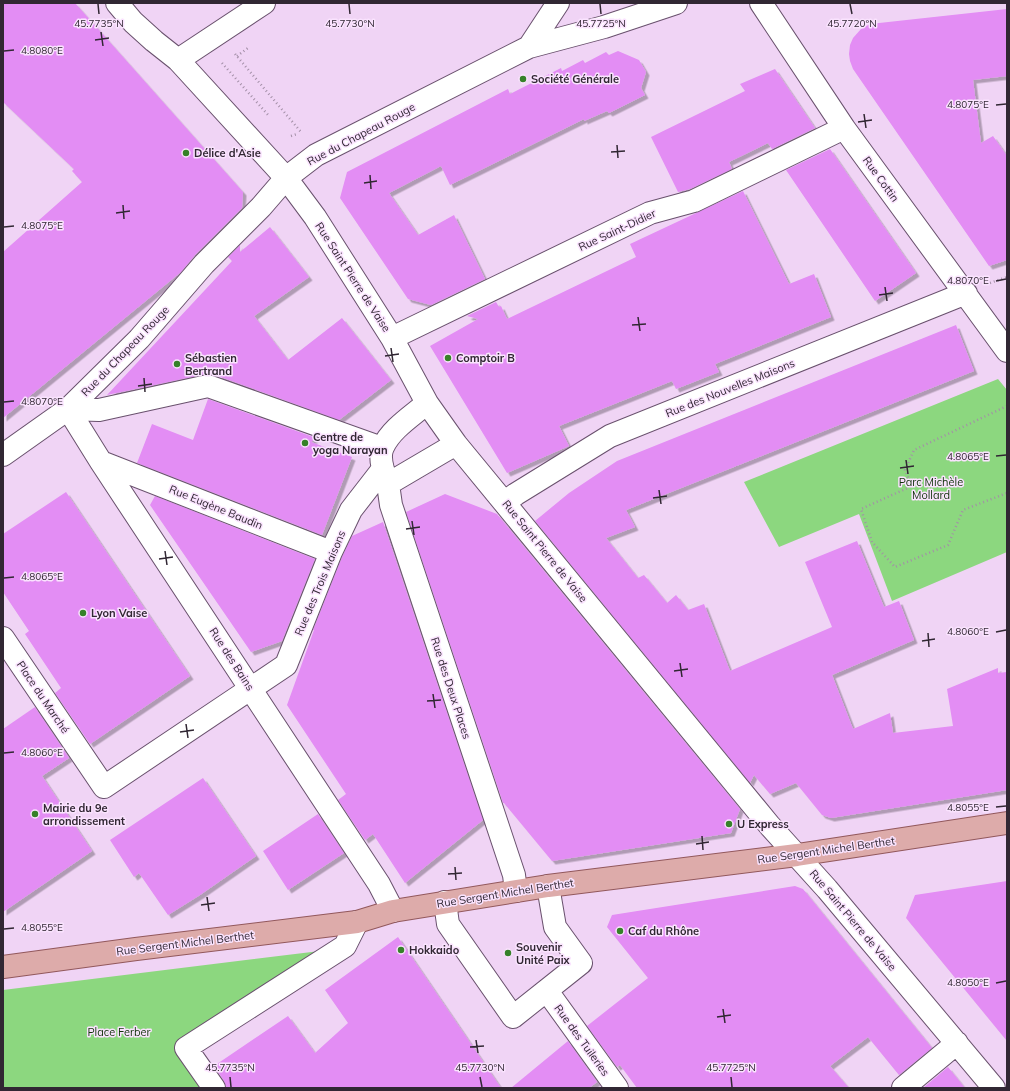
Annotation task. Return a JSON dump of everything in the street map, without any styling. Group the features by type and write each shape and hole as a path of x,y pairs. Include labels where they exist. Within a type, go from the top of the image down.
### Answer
{"main road":[{"name":"Rue Sergent Michel Berthet","path":"3,967 356,922 393,911 548,886 797,855 1007,823"}],"street":[{"name":"Rue Saint Pierre de Vaise","path":"117,3 133,22 178,60 286,178 315,217 392,338 427,403 456,444 770,826 797,855 994,1088"},
{"path":"178,60 264,3"},
{"path":"529,47 558,3"},
{"name":"Rue du Chapeau Rouge","path":"3,455 68,408 139,339 204,264 261,206 286,178 316,156 529,47 604,27 676,3"},
{"name":"Rue Cottin","path":"761,3 844,128 1007,351"},
{"name":"Rue Saint-Didier","path":"392,338 650,213 694,201 844,128"},
{"name":"Rue des Nouvelles Maisons","path":"505,502 610,436 966,293"},
{"path":"68,408 100,410 208,386 382,448 394,432 427,403"},
{"name":"Rue des Bains","path":"68,408 101,462 252,688 380,884 393,911"},
{"path":"385,477 456,444"},
{"name":"Rue des Deux Places","path":"382,448 385,477 391,505 514,875 516,891"},
{"name":"Rue Eugène Baudin","path":"101,462 331,552"},
{"name":"Rue des Trois Maisons","path":"252,688 286,666 331,552 351,510 385,477"},
{"name":"Place du Marché","path":"3,638 104,788 252,688"},
{"path":"445,902 448,924 513,1017 581,963 555,927 548,886"},
{"path":"214,1088 186,1048 345,946 356,922"},
{"name":"Rue des Tuileries","path":"547,991 617,1088"},
{"path":"903,1088 957,1043"}],"path":[{"path":"237,56 250,47"},
{"path":"232,53 237,56 305,138"},
{"path":"1007,406 914,450 905,470 912,486 861,509 872,542 895,567 948,545 963,510 1007,492"}],"green space":[{"name":"Parc Michèle Mollard","path":"998,379 1007,390 1007,552 892,601 859,514 779,547 744,482"},
{"name":"Place Ferber","path":"328,950 177,1045 205,1088 3,1088 3,990"}],"building":[{"path":"3,3 75,3 243,192 242,208 195,255 181,272 3,418 3,252 82,182 72,171 74,169 3,102"},
{"path":"1007,9 1007,76 973,80 981,143 993,136 1007,156 1007,260 989,266 853,69 849,54 850,45 853,38 861,29 870,24"},
{"path":"618,51 639,60 646,72 641,88 645,95 609,113 607,111 584,121 584,119 450,185 441,166 389,193 418,235 454,215 485,279 431,305 408,299 340,198 347,172 508,89 510,94 561,68 562,71 583,60 585,63 606,52 609,55"},
{"path":"775,69 815,128 772,149 768,143 729,162 732,169 690,189 678,192 651,137 745,91 740,84"},
{"path":"830,149 916,273 875,301 786,170"},
{"path":"743,191 789,284 814,274 831,317 715,364 719,372 676,389 672,381 559,426 569,446 507,473 430,346 478,319 467,316 496,302 499,307 501,306 507,319 636,257 630,244"},
{"path":"270,227 309,277 254,316 288,360 342,318 391,380 339,420 218,376 220,371 107,395 232,261 228,257 240,245 240,252"},
{"path":"956,325 974,371 626,510 635,527 606,538 638,578 644,575 667,603 676,595 688,610 704,604 730,671 832,627 805,562 857,541 884,607 899,601 914,640 832,675 853,729 890,713 893,733 953,726 947,689 998,668 998,673 1007,672 1007,790 831,818 822,815 796,783 770,794 754,775 750,783 535,521 569,493 617,461"},
{"path":"208,399 316,438 311,442 352,457 322,535 137,463 152,424 193,440"},
{"name":"Lyon Vaise","path":"66,492 190,676 90,744 55,693 61,688 25,634 29,631 3,592 3,534"},
{"path":"445,494 497,514 740,809 731,833 552,861 503,803 406,512"},
{"path":"155,496 315,559 282,641 251,652 150,505"},
{"path":"383,522 483,820 405,883 373,834 365,840 338,800 346,794 287,705 313,630 352,536"},
{"name":"Mairie du 9e arrondissement","path":"35,707 69,758 42,776 92,851 3,912 3,729"},
{"path":"203,778 256,856 200,895 168,915 139,873 134,877 110,840"},
{"path":"318,814 344,853 288,890 263,851"},
{"path":"1007,881 1007,1041 906,918 915,895"},
{"path":"795,886 803,889 932,1048 899,1075 868,1037 830,1066 849,1088 637,1088 620,1065 617,1067 587,1026 648,978 607,927 612,915"},
{"path":"398,937 501,1088 226,1088 224,1081 214,1066 288,1016 315,1053 348,1023 325,990"},
{"path":"568,1041 597,1082 589,1088 511,1088"},
{"path":"948,1067 965,1088 923,1088"}],"place":[{"name":"Société Générale","path":"523,79"},
{"name":"Délice d'Asie","path":"186,153"},
{"name":"Comptoir B","path":"448,358"},
{"name":"Sébastien Bertrand","path":"177,364"},
{"name":"Centre de yoga Narayan","path":"305,443"},
{"name":"Lyon Vaise","path":"83,613"},
{"name":"Mairie du 9e arrondissement","path":"35,814"},
{"name":"U Express","path":"729,824"},
{"name":"Caf du Rhône","path":"620,931"},
{"name":"Hokkaido","path":"401,950"},
{"name":"Souvenir Unité Paix","path":"508,953"}]}
